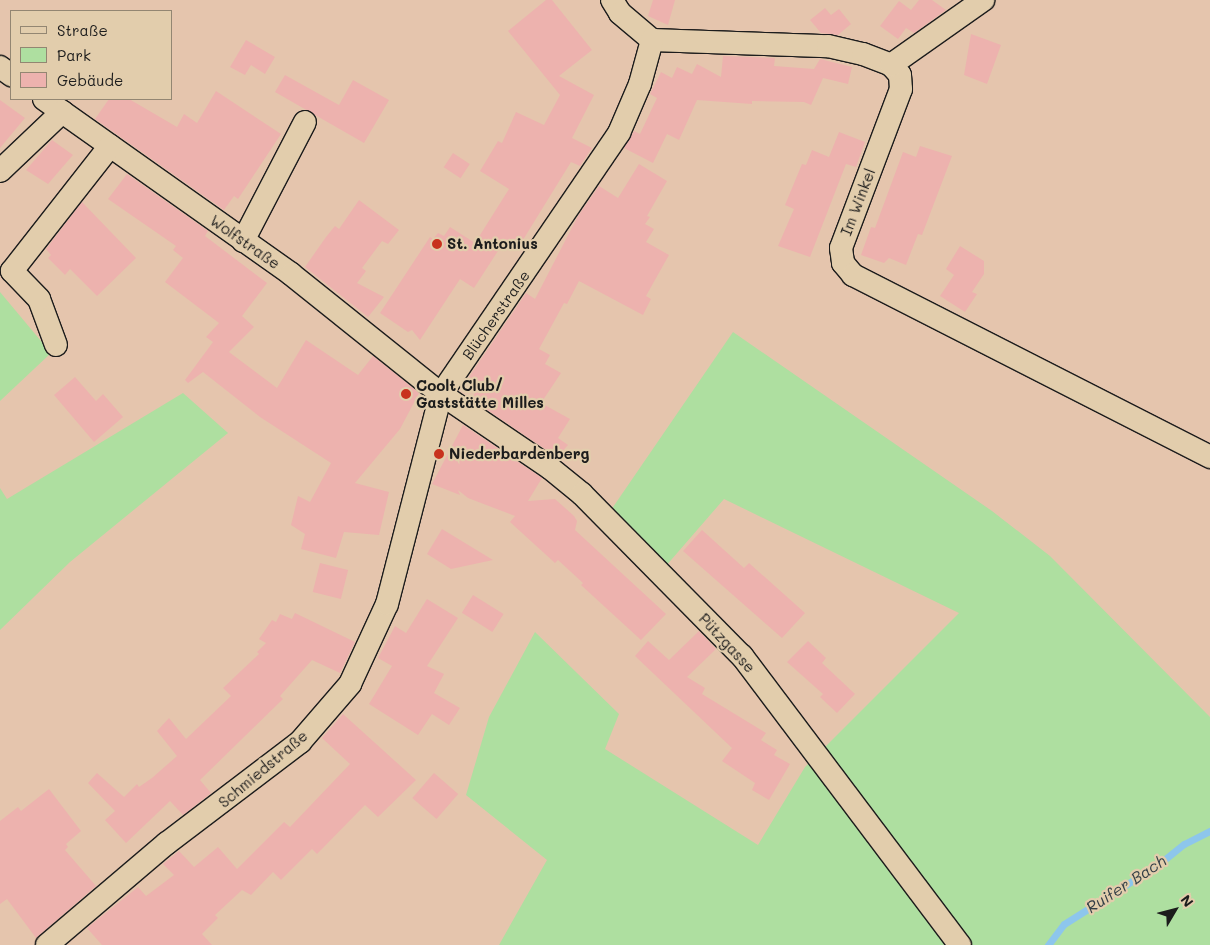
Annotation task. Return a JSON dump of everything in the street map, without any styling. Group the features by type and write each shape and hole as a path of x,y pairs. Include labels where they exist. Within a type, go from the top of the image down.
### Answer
{"street":[{"path":"612,0 620,13 652,40 828,46 891,65 983,0"},
{"name":"Blücherstraße","path":"441,394 568,212 619,133 640,84 652,40"},
{"name":"Im Winkel","path":"891,65 900,75 901,89 841,248 843,263 853,275 1210,457"},
{"path":"0,171 53,105"},
{"name":"Wolfstraße","path":"53,105 243,241 441,394"},
{"path":"243,241 306,122"},
{"path":"56,345 39,298 12,271 110,146"},
{"name":"Schmiedstraße","path":"47,945 167,843 300,742 350,684 388,604 441,394"},
{"name":"Pützgasse","path":"441,394 550,468 582,494 742,656 932,912 960,945"}],"green space":[{"path":"0,292 51,353 0,401"},
{"path":"733,332 992,511 1050,556 1210,717 1210,945 499,945 547,860 466,795 489,717 535,632 619,714 605,749 758,845 805,767 959,613 724,499 665,567 611,510"},
{"path":"183,393 228,433 70,562 0,630 0,488 7,499"}],"building":[{"path":"546,0 552,0 592,50 559,76 594,95 572,138 592,148 580,166 571,162 518,248 505,240 474,288 460,279 420,340 412,330 408,332 380,313 430,237 433,239 438,233 444,236 450,227 475,243 509,189 480,171 498,141 502,143 516,112 544,125 560,95 508,31"},
{"path":"653,0 675,0 668,25 648,16"},
{"path":"919,0 932,0 946,10 914,33 906,28 898,39 880,26 899,1 911,10"},
{"path":"825,8 831,15 839,9 851,24 838,35 821,33 810,20"},
{"path":"971,34 1001,45 987,84 964,75"},
{"path":"246,40 275,57 265,74 251,65 245,75 230,67"},
{"path":"723,56 775,58 774,66 814,69 820,59 852,67 848,84 823,78 811,105 804,102 752,101 752,104 697,100 679,140 667,134 653,163 624,148 634,131 640,134 657,98 650,94 661,72 672,78 677,67 692,74 697,64 721,77"},
{"path":"285,75 339,105 353,80 389,100 364,143 275,92"},
{"path":"216,91 281,134 238,199 234,196 224,210 95,119 108,100 131,100 177,127 184,114 197,123"},
{"path":"0,100 25,118 0,148"},
{"path":"839,132 865,142 856,167 846,164 810,257 778,246 794,209 785,205 802,164 806,165 812,150 829,157"},
{"path":"52,140 73,155 48,184 26,170"},
{"path":"920,146 952,156 922,235 918,234 906,265 889,258 884,263 861,255 871,227 875,228 903,152 916,157"},
{"path":"453,153 470,164 461,178 444,167"},
{"path":"639,164 667,181 647,216 650,217 645,224 654,229 646,242 669,255 646,296 651,299 643,315 579,281 567,304 564,303 539,349 550,355 545,364 561,373 541,403 570,419 558,438 568,445 557,457 471,399 480,385 469,377 526,293 535,299 578,216 599,186 618,198"},
{"path":"127,174 208,231 205,236 267,283 242,316 254,327 229,352 277,388 306,340 358,375 373,356 419,393 400,429 355,483 389,492 379,535 344,532 336,558 301,549 305,534 291,525 298,496 310,502 331,463 260,417 203,372 188,383 185,380 213,342 206,337 219,323 165,282 183,258 173,250 176,246 108,199"},
{"path":"359,200 399,230 388,244 382,241 362,268 366,271 357,283 384,297 368,317 305,267 335,226 339,229"},
{"path":"82,202 136,258 97,296 70,269 65,275 48,258 51,255 46,249"},
{"path":"960,246 984,261 984,274 972,292 977,294 965,312 940,296 954,275 946,269"},
{"path":"75,377 96,401 103,394 123,417 94,442 54,395"},
{"path":"463,425 542,478 528,501 555,499 574,516 577,521 575,530 666,614 641,640 581,585 583,583 558,560 555,563 510,522 515,516 468,498 458,490 460,495 432,484"},
{"path":"442,529 493,560 451,569 427,554"},
{"path":"702,530 744,568 749,563 805,613 782,638 683,551"},
{"path":"320,563 348,570 341,599 313,592"},
{"path":"473,595 504,614 492,632 462,613"},
{"path":"427,599 458,618 427,666 444,674 434,693 460,708 449,725 432,714 418,735 369,704 392,666 378,658 395,626 406,633"},
{"path":"295,613 355,642 340,673 312,660 280,696 283,699 200,780 211,793 183,815 170,801 126,843 105,820 115,811 88,783 97,773 124,797 137,784 139,787 152,778 177,756 157,731 169,718 186,739 231,696 223,688 259,654 257,652 266,643 259,639 272,620 276,622 280,614 292,619"},
{"path":"699,631 716,649 687,677 705,688 702,694 766,733 761,740 777,750 774,755 790,764 769,800 752,790 755,783 722,761 732,748 635,656 648,641 669,660"},
{"path":"808,641 826,658 822,663 855,694 837,713 820,697 823,694 787,662"},
{"path":"343,714 416,780 378,817 365,805 317,854 312,849 281,880 273,872 251,895 242,890 215,915 218,918 202,934 212,945 102,945 87,928 138,887 146,896 174,875 163,864 179,851 194,867 218,847 237,869 284,822 290,827 350,764 322,738"},
{"path":"434,773 458,794 437,819 412,798"},
{"path":"49,789 81,831 66,844 68,847 65,850 96,886 36,938 7,899 0,904 0,821 18,807 21,811"}],"waterway":[{"name":"Ruifer Bach","path":"1048,945 1064,924 1159,864 1184,844 1210,831"}],"place":[{"name":"St. Antonius","path":"437,244"},
{"name":"Coolt Club/ Gaststätte Milles","path":"406,394"},
{"name":"Niederbardenberg","path":"439,454"}]}
